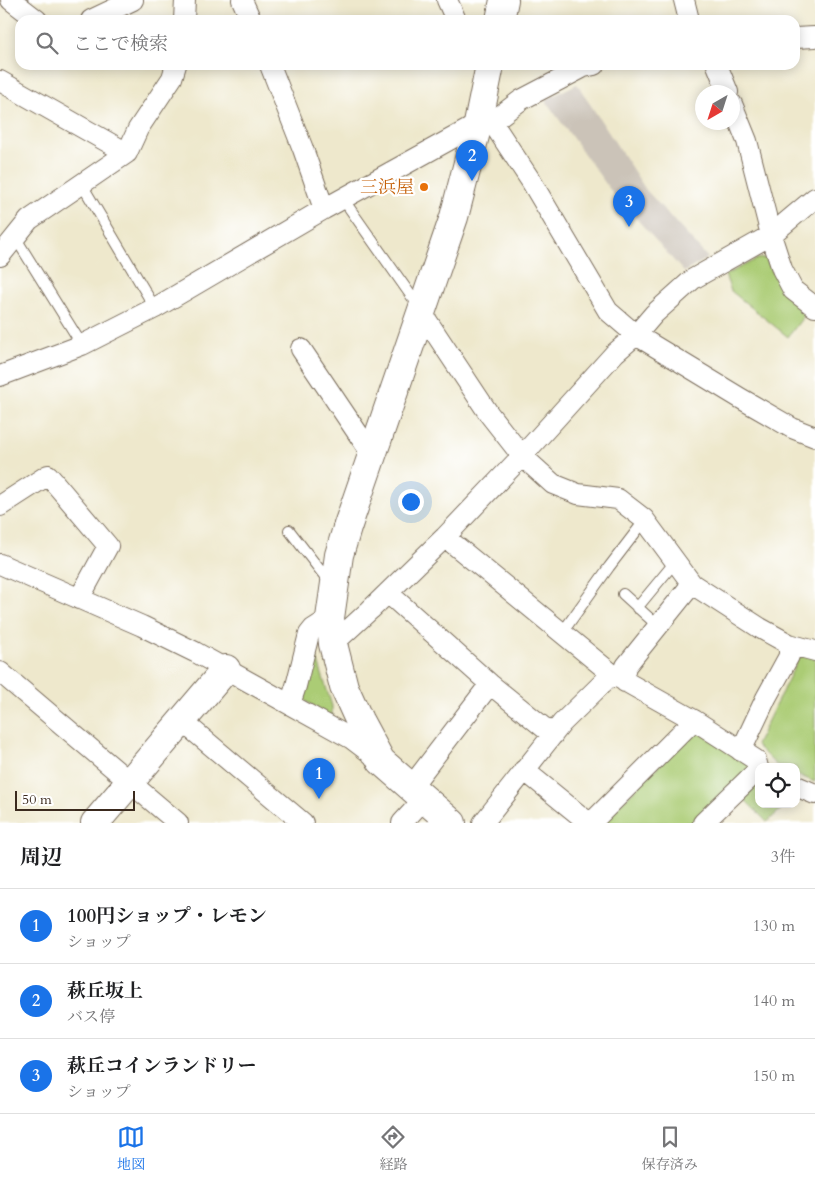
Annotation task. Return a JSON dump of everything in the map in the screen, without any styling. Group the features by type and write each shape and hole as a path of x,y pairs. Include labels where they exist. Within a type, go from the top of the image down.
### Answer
{"street":[{"path":"11,0 30,15"},
{"path":"102,15 133,0"},
{"path":"184,15 185,0"},
{"path":"242,0 249,15"},
{"path":"447,0 454,15"},
{"path":"501,15 504,0"},
{"path":"684,0 688,15"},
{"path":"800,38 815,37"},
{"path":"0,255 29,220 127,153 138,129 172,78 174,70"},
{"path":"272,70 324,209"},
{"path":"0,376 82,345 156,308 324,209 485,123 521,100 578,70"},
{"path":"718,70 725,85"},
{"path":"452,823 380,761 355,729 331,631 334,588 339,555 347,528 423,311 485,123 483,72"},
{"path":"0,81 127,153"},
{"path":"485,123 531,181 608,310 636,334 792,428 815,437"},
{"path":"740,124 747,141 771,236 782,269 793,290 815,307"},
{"path":"290,704 309,634 313,629 331,631 388,593 444,538 654,314 693,279 771,236 815,198"},
{"path":"423,311 489,414 522,456 554,484 578,494 618,499 645,520 692,584 760,628 789,644 815,651"},
{"path":"301,349 373,456"},
{"path":"0,506 48,475 108,546 79,599"},
{"path":"444,538 618,678 694,720 756,760 757,763"},
{"path":"0,564 142,626 290,704 355,729"},
{"path":"483,823 562,723 624,675 626,666 692,584"},
{"path":"388,593 490,684 553,735"},
{"path":"741,751 766,698 789,656 789,644"},
{"path":"95,823 226,670"},
{"path":"0,672 178,823"},
{"path":"402,823 417,793 490,684"},
{"path":"524,770 590,823 694,720"},
{"path":"182,721 303,823"},
{"path":"703,823 755,774"},
{"path":"800,788 815,794"}],"lane":[{"path":"81,183 156,308"},
{"path":"343,199 423,311"},
{"path":"15,237 82,345"},
{"path":"562,633 645,520"},
{"path":"289,530 334,588"},
{"path":"637,608 675,562"},
{"path":"623,594 658,626"}],"shaded area":[{"path":"577,84 646,190 708,258 684,272 626,207 622,206 545,100"}],"green space":[{"path":"766,258 784,294 806,313 788,337 731,291 725,275 757,259"},
{"path":"314,649 332,706 334,720 304,700"},
{"path":"803,649 815,653 815,782 800,776 800,763 774,763 756,745"},
{"path":"695,730 750,761 750,770 695,823 601,823"},
{"path":"755,782 755,808 783,808 767,822 742,797"}],"place":[{"name":"萩丘坂上","path":"472,181"},
{"name":"三浜屋","path":"424,187"},
{"name":"萩丘コインランドリー","path":"629,227"},
{"name":"100円ショップ・レモン","path":"319,799"}]}
